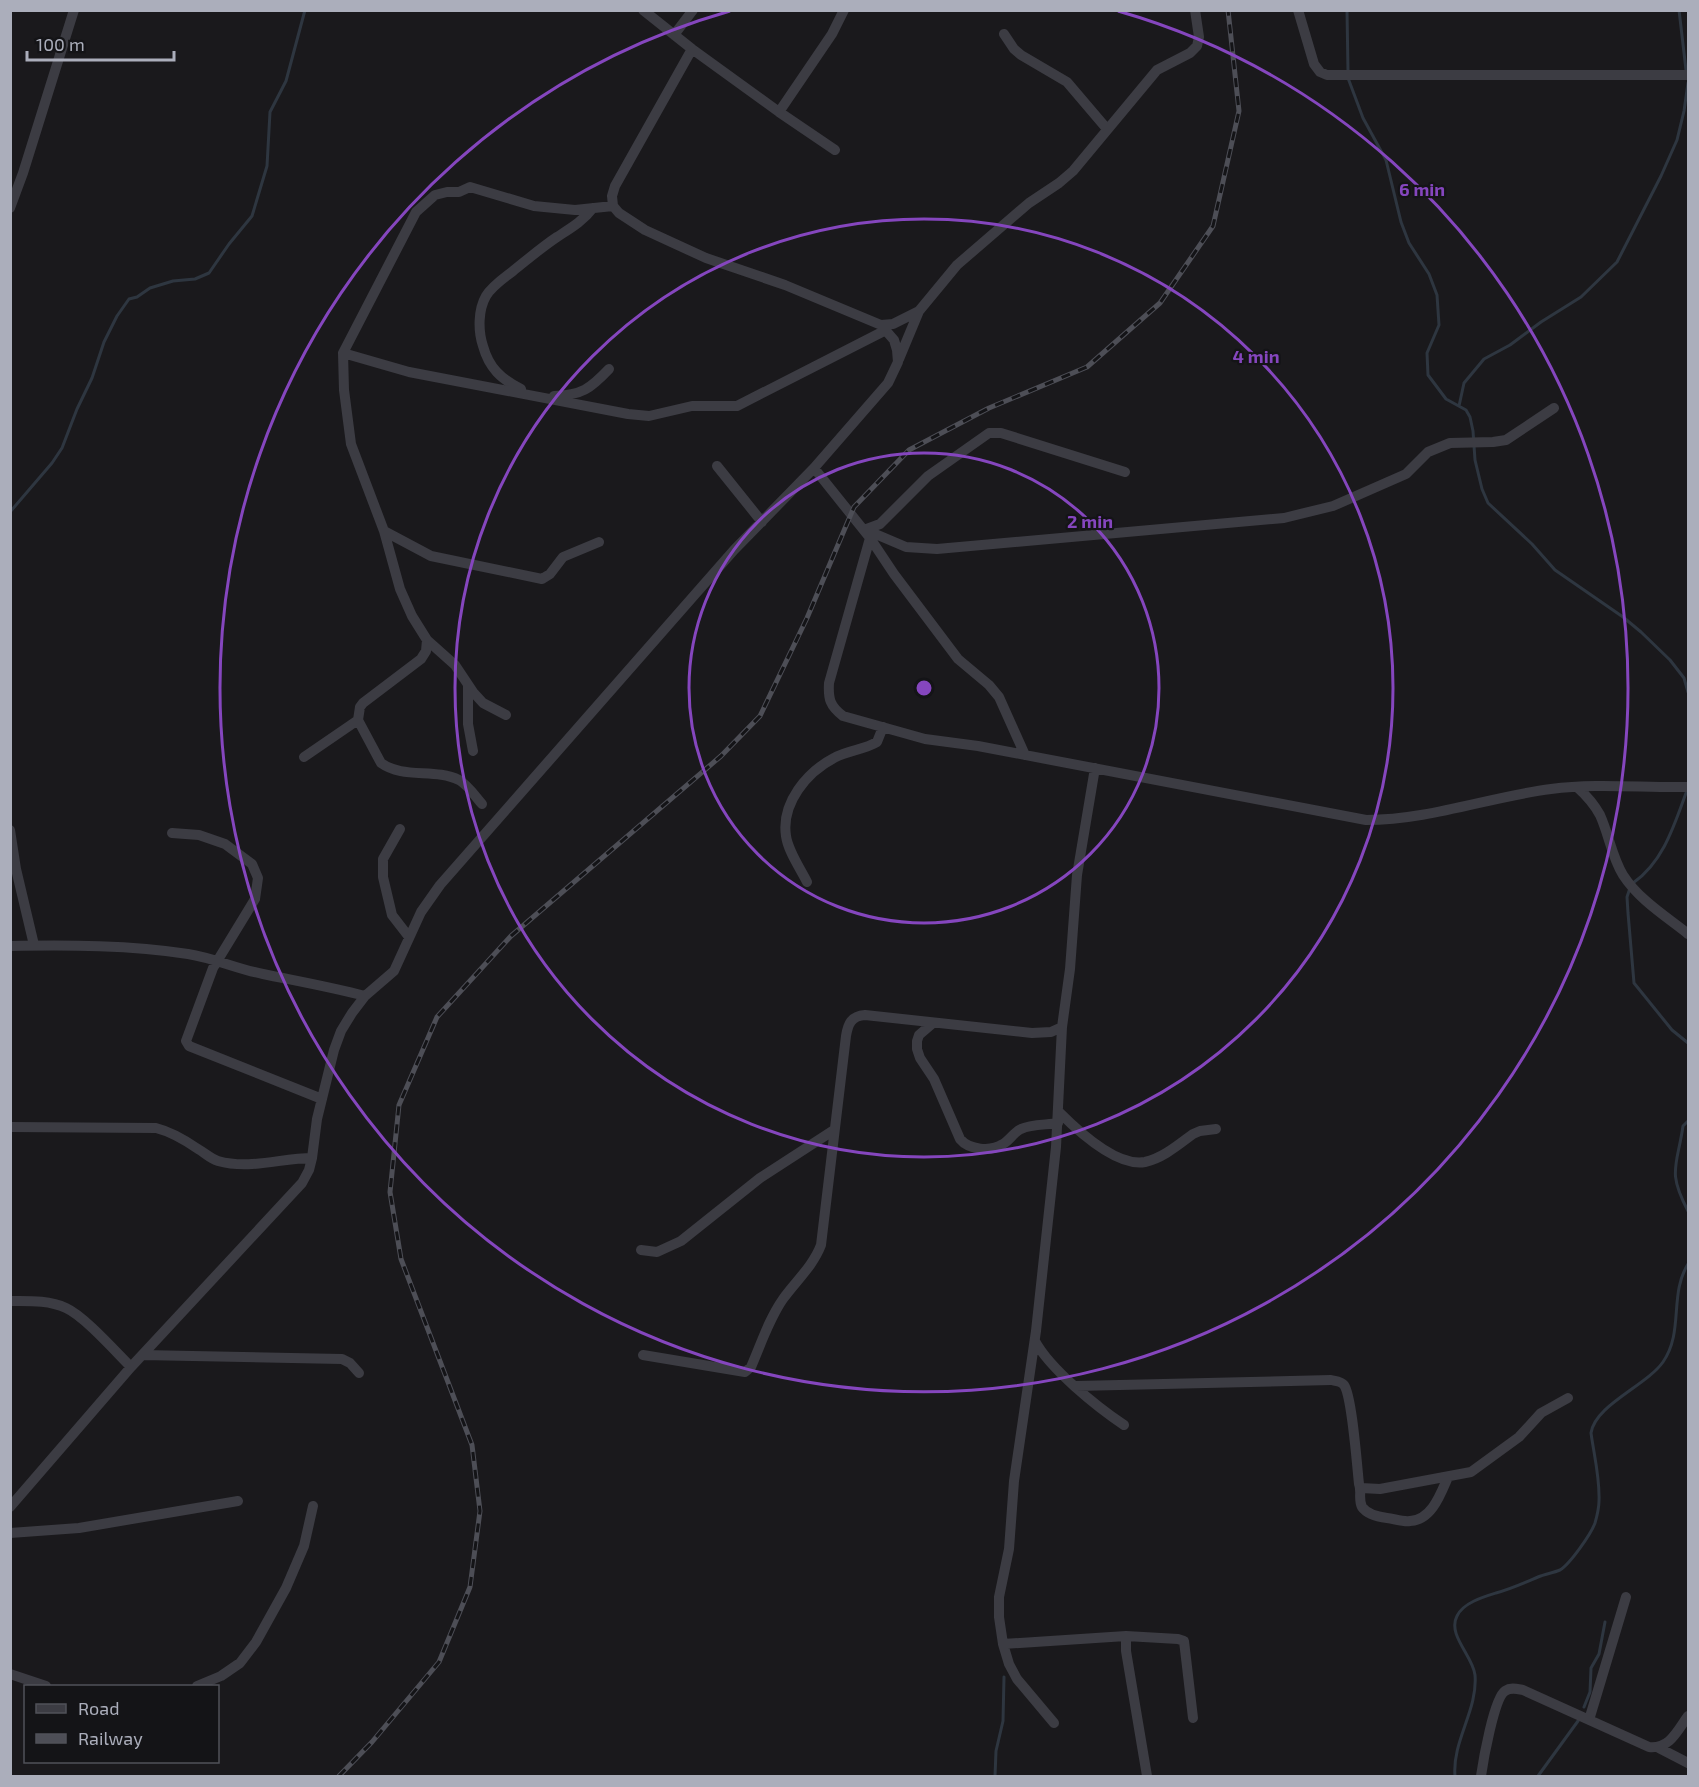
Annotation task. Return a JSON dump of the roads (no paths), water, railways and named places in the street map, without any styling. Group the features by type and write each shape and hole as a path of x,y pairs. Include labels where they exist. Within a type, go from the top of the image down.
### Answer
{"street":[{"path":"10,208 24,173 74,10"},
{"path":"643,10 692,49 835,150"},
{"path":"674,35 693,10"},
{"path":"779,112 832,34 844,10"},
{"path":"10,1507 131,1367 302,1183 309,1170 322,1099 341,1031 365,996 394,971 421,912 440,885 734,550 814,468 888,383 919,311 965,257 1029,203 1059,183 1072,171 1157,70 1190,53 1197,46 1199,37 1195,10"},
{"path":"1298,10 1311,47 1314,64 1320,72 1327,75 1689,75"},
{"path":"1004,34 1021,55 1067,82 1107,129"},
{"path":"692,49 615,186 612,196 613,206 619,213 645,230 706,258 785,285 883,328 894,340 898,362"},
{"path":"506,715 483,703 454,665 428,640 412,616 400,589 384,531 351,444 344,390 343,353 416,212 435,195 470,188 534,206 575,210 613,206"},
{"path":"593,208 576,226 542,248 499,282 486,296 480,317 481,340 486,357 505,381 540,395 555,396 585,392 595,385 609,369"},
{"path":"343,353 409,372 628,414 649,416 692,406 737,405 919,311"},
{"path":"867,533 906,546 937,549 1284,518 1333,506 1406,474 1428,452 1450,443 1506,440 1554,408"},
{"path":"1125,472 1000,433 989,433 928,476 880,524 867,533 829,683 828,699 832,707 843,716 925,739 978,746 1366,820 1401,819 1492,799 1552,789 1689,787"},
{"path":"717,466 762,522"},
{"path":"814,468 867,533 958,659 989,685 999,697 1025,755"},
{"path":"384,531 431,556 542,579 550,574 563,557 599,542"},
{"path":"428,640 426,651 421,659 363,703 358,720 381,763 411,772 447,776 467,787 482,804"},
{"path":"468,684 468,724 473,751"},
{"path":"304,757 358,720"},
{"path":"807,882 786,836 786,820 792,801 800,786 811,773 836,756 877,742 883,727"},
{"path":"1054,1723 1017,1679 1009,1664 1003,1644 999,1598 1009,1549 1014,1481 1035,1341 1058,1118 1062,1027 1070,969 1080,849 1095,768"},
{"path":"1577,787 1590,800 1599,814 1616,862 1624,877 1636,892 1689,934"},
{"path":"10,830 16,869 34,945"},
{"path":"400,830 383,859 383,877 392,915 409,937"},
{"path":"172,832 199,835 225,844 252,864 258,878 255,898 218,960 186,1041 189,1046 322,1099"},
{"path":"10,946 140,949 188,954 218,960 260,974 327,986 365,996"},
{"path":"643,1355 745,1372 751,1367 783,1300 813,1262 821,1245 846,1036 851,1020 865,1015 1032,1033 1051,1032 1062,1027"},
{"path":"933,1023 919,1035 917,1049 920,1058 934,1079 964,1144 983,1149 993,1148 1002,1145 1021,1129 1058,1118 1115,1156 1133,1162 1154,1159 1200,1131 1216,1129"},
{"path":"10,1126 156,1128 169,1131 216,1160 250,1166 297,1158 312,1158"},
{"path":"641,1250 657,1252 681,1241 760,1178 834,1130"},
{"path":"10,1301 51,1303 66,1308 78,1316 131,1367"},
{"path":"1035,1341 1047,1360 1096,1405 1124,1425"},
{"path":"142,1355 342,1359 350,1363 359,1373"},
{"path":"1076,1386 1339,1381 1344,1385 1351,1411 1361,1488 1360,1500 1367,1512 1380,1517 1410,1522 1422,1517 1435,1505 1448,1477"},
{"path":"1361,1488 1380,1489 1471,1472 1481,1467 1519,1437 1541,1413 1568,1398"},
{"path":"10,1533 79,1528 238,1501"},
{"path":"199,1685 221,1676 240,1663 256,1642 286,1588 304,1546 313,1506"},
{"path":"1590,1720 1626,1598"},
{"path":"1003,1644 1126,1636 1178,1638 1184,1641 1193,1718"},
{"path":"1126,1636 1126,1651 1148,1776"},
{"path":"10,1674 43,1685"},
{"path":"1481,1776 1497,1702 1505,1691 1513,1688 1523,1690 1689,1763"},
{"path":"1659,1748 1667,1744 1689,1716"}],"waterway":[{"path":"10,512 62,448 92,378 104,342 117,316 129,299 137,297 150,288 173,281 195,279 209,273 252,216 267,166 270,112 286,81 305,10"},
{"path":"1347,10 1348,72"},
{"path":"1679,10 1686,70"},
{"path":"1348,78 1363,118 1386,160 1401,222 1409,243 1429,274 1437,295 1439,325 1427,353 1428,375 1446,399 1466,410 1470,417 1475,460 1488,503 1532,544 1555,570 1641,632 1670,660 1684,678 1688,692"},
{"path":"1459,406 1464,383 1484,359 1510,345 1581,297 1617,262 1677,140 1688,83"},
{"path":"1633,883 1660,854 1686,793"},
{"path":"1630,888 1627,897 1634,983 1672,1030 1688,1043"},
{"path":"1688,1121 1683,1126 1675,1169 1678,1187 1688,1211"},
{"path":"1455,1776 1457,1750 1475,1688 1473,1668 1455,1631 1457,1616 1464,1607 1485,1596 1560,1570 1585,1541 1595,1523 1599,1504 1598,1475 1591,1433 1602,1413 1663,1362 1673,1338 1679,1288 1688,1264"},
{"path":"1584,1707 1590,1692 1591,1668 1599,1654 1605,1622"},
{"path":"995,1776 996,1751 1003,1721 1004,1677"},
{"path":"1538,1776 1578,1721"}],"railway":[{"path":"339,1776 372,1742 439,1662 470,1587 480,1511 472,1445 401,1259 390,1192 399,1105 437,1017 511,936 721,756 760,716 807,618 854,507 909,450 989,408 1087,367 1160,303 1213,226 1239,111 1228,10"}]}
